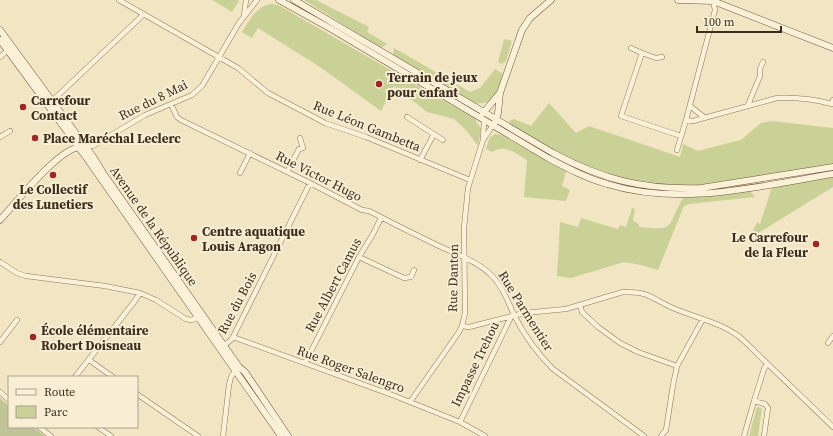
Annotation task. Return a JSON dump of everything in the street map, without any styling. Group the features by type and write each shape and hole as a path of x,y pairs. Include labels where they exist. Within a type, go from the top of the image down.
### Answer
{"main road":[{"path":"279,0 333,30 484,120 495,123 579,167 609,178 648,187 682,189 701,188 833,168"},
{"path":"294,0 483,113 495,123 574,171 607,184 647,193 683,195 719,193 833,174"},
{"path":"678,0 714,0 833,48"},
{"path":"495,123 500,93 522,30 530,18 547,1"},
{"name":"Avenue de la République","path":"0,30 10,48 50,103 94,158 201,317"},
{"name":"Avenue de la République","path":"0,40 10,48"},
{"path":"484,120 483,113 500,93"},
{"name":"Avenue de la République","path":"50,103 78,147 237,368 281,436"},
{"path":"0,220 50,165 74,148 85,147"},
{"name":"Avenue de la République","path":"237,368 245,372 288,436"}],"street":[{"name":"Rue Léon Gambetta","path":"119,0 238,68 268,93 325,123 470,180"},
{"name":"Rue du 8 Mai","path":"243,18 246,0"},
{"name":"Rue du 8 Mai","path":"85,147 93,146 145,114 197,92 243,18 257,0"},
{"path":"677,150 715,10 714,0"},
{"path":"50,103 144,14"},
{"path":"0,57 10,48"},
{"path":"631,48 642,54 656,58 662,57"},
{"path":"642,54 621,116 681,136"},
{"path":"748,105 760,76 760,69 763,62"},
{"path":"686,120 693,121 748,105 783,97 810,99 832,104 833,100"},
{"name":"Rue Victor Hugo","path":"171,104 177,117 181,120 362,210 369,211 465,258"},
{"path":"690,106 705,118"},
{"path":"407,117 443,140"},
{"name":"Rue Danton","path":"410,402 462,326 465,313 465,215 468,188 483,140 484,120"},
{"name":"Rue Danton","path":"483,140 495,123"},
{"path":"0,138 10,131"},
{"path":"420,160 434,134"},
{"path":"287,172 299,149 303,148 300,138"},
{"path":"240,173 250,153"},
{"name":"Rue du Bois","path":"222,347 233,337 310,183"},
{"name":"Rue Albert Camus","path":"305,363 359,257 382,218"},
{"path":"359,257 404,278 411,277 414,270"},
{"name":"Rue Parmentier","path":"465,258 490,274 495,279 504,293 512,316 543,360 644,436"},
{"path":"0,262 17,273 26,276 105,286 140,293 156,300 186,319 191,320 201,317"},
{"path":"462,326 469,327 512,316 566,309 623,292 640,293 673,308 724,326 732,331 833,427"},
{"path":"76,376 140,293"},
{"path":"580,305 582,312 598,327 620,343 638,352 677,366"},
{"name":"Impasse Trehou","path":"460,422 512,316"},
{"path":"661,436 666,430 677,366 703,319"},
{"path":"0,342 17,320"},
{"path":"828,343 833,336"},
{"name":"Rue Roger Salengro","path":"233,337 410,402 460,422 485,436"},
{"path":"88,360 112,376"},
{"path":"744,436 764,370 768,364"},
{"path":"223,436 229,385 231,377 237,368"},
{"path":"0,392 8,399"},
{"path":"138,395 191,434 198,436"},
{"path":"754,401 765,404 768,408 764,436"},
{"path":"41,428 51,436"},
{"path":"99,428 111,436"}],"green space":[{"path":"212,0 238,0 239,1 232,12"},
{"path":"304,0 316,0 369,27 367,32 387,44 381,48"},
{"path":"272,4 280,6 475,119 481,129 478,146 467,131 454,119 427,112 394,86 381,111 320,67 258,28 252,38 242,32 258,10"},
{"path":"504,39 512,41 506,61 502,64 498,62"},
{"path":"394,48 470,92 480,88 495,69 503,74 497,92 491,100 473,103 393,56"},
{"path":"549,103 576,133 589,126 680,157 683,144 698,151 741,140 761,123 772,121 833,128 833,164 700,187 640,184 580,165 515,128 509,121 514,119 531,126"},
{"path":"495,134 501,135 566,171 562,186 570,190 566,201 524,197 527,160 510,150 501,149 492,152 486,149 490,137"},
{"path":"833,176 833,187 755,235 753,231 757,222 760,224 772,187"},
{"path":"750,191 755,197 689,204 684,206 658,270 624,262 571,278 557,276 560,222 578,227 581,218 618,229 620,225 626,227 632,208 635,209 633,221 639,224 639,227 660,228 669,225 683,198"},
{"path":"0,398 8,405 8,428 34,428 45,436 0,436"},
{"path":"757,407 762,408 758,436 749,436"}],"place":[{"name":"Terrain de jeux pour enfant","path":"379,84"},
{"name":"Carrefour Contact","path":"23,107"},
{"name":"Place Maréchal Leclerc","path":"35,138"},
{"name":"Le Collectif des Lunetiers","path":"53,175"},
{"name":"Centre aquatique Louis Aragon","path":"194,238"},
{"name":"Le Carrefour de la Fleur","path":"816,244"},
{"name":"École élémentaire Robert Doisneau","path":"33,337"}]}
